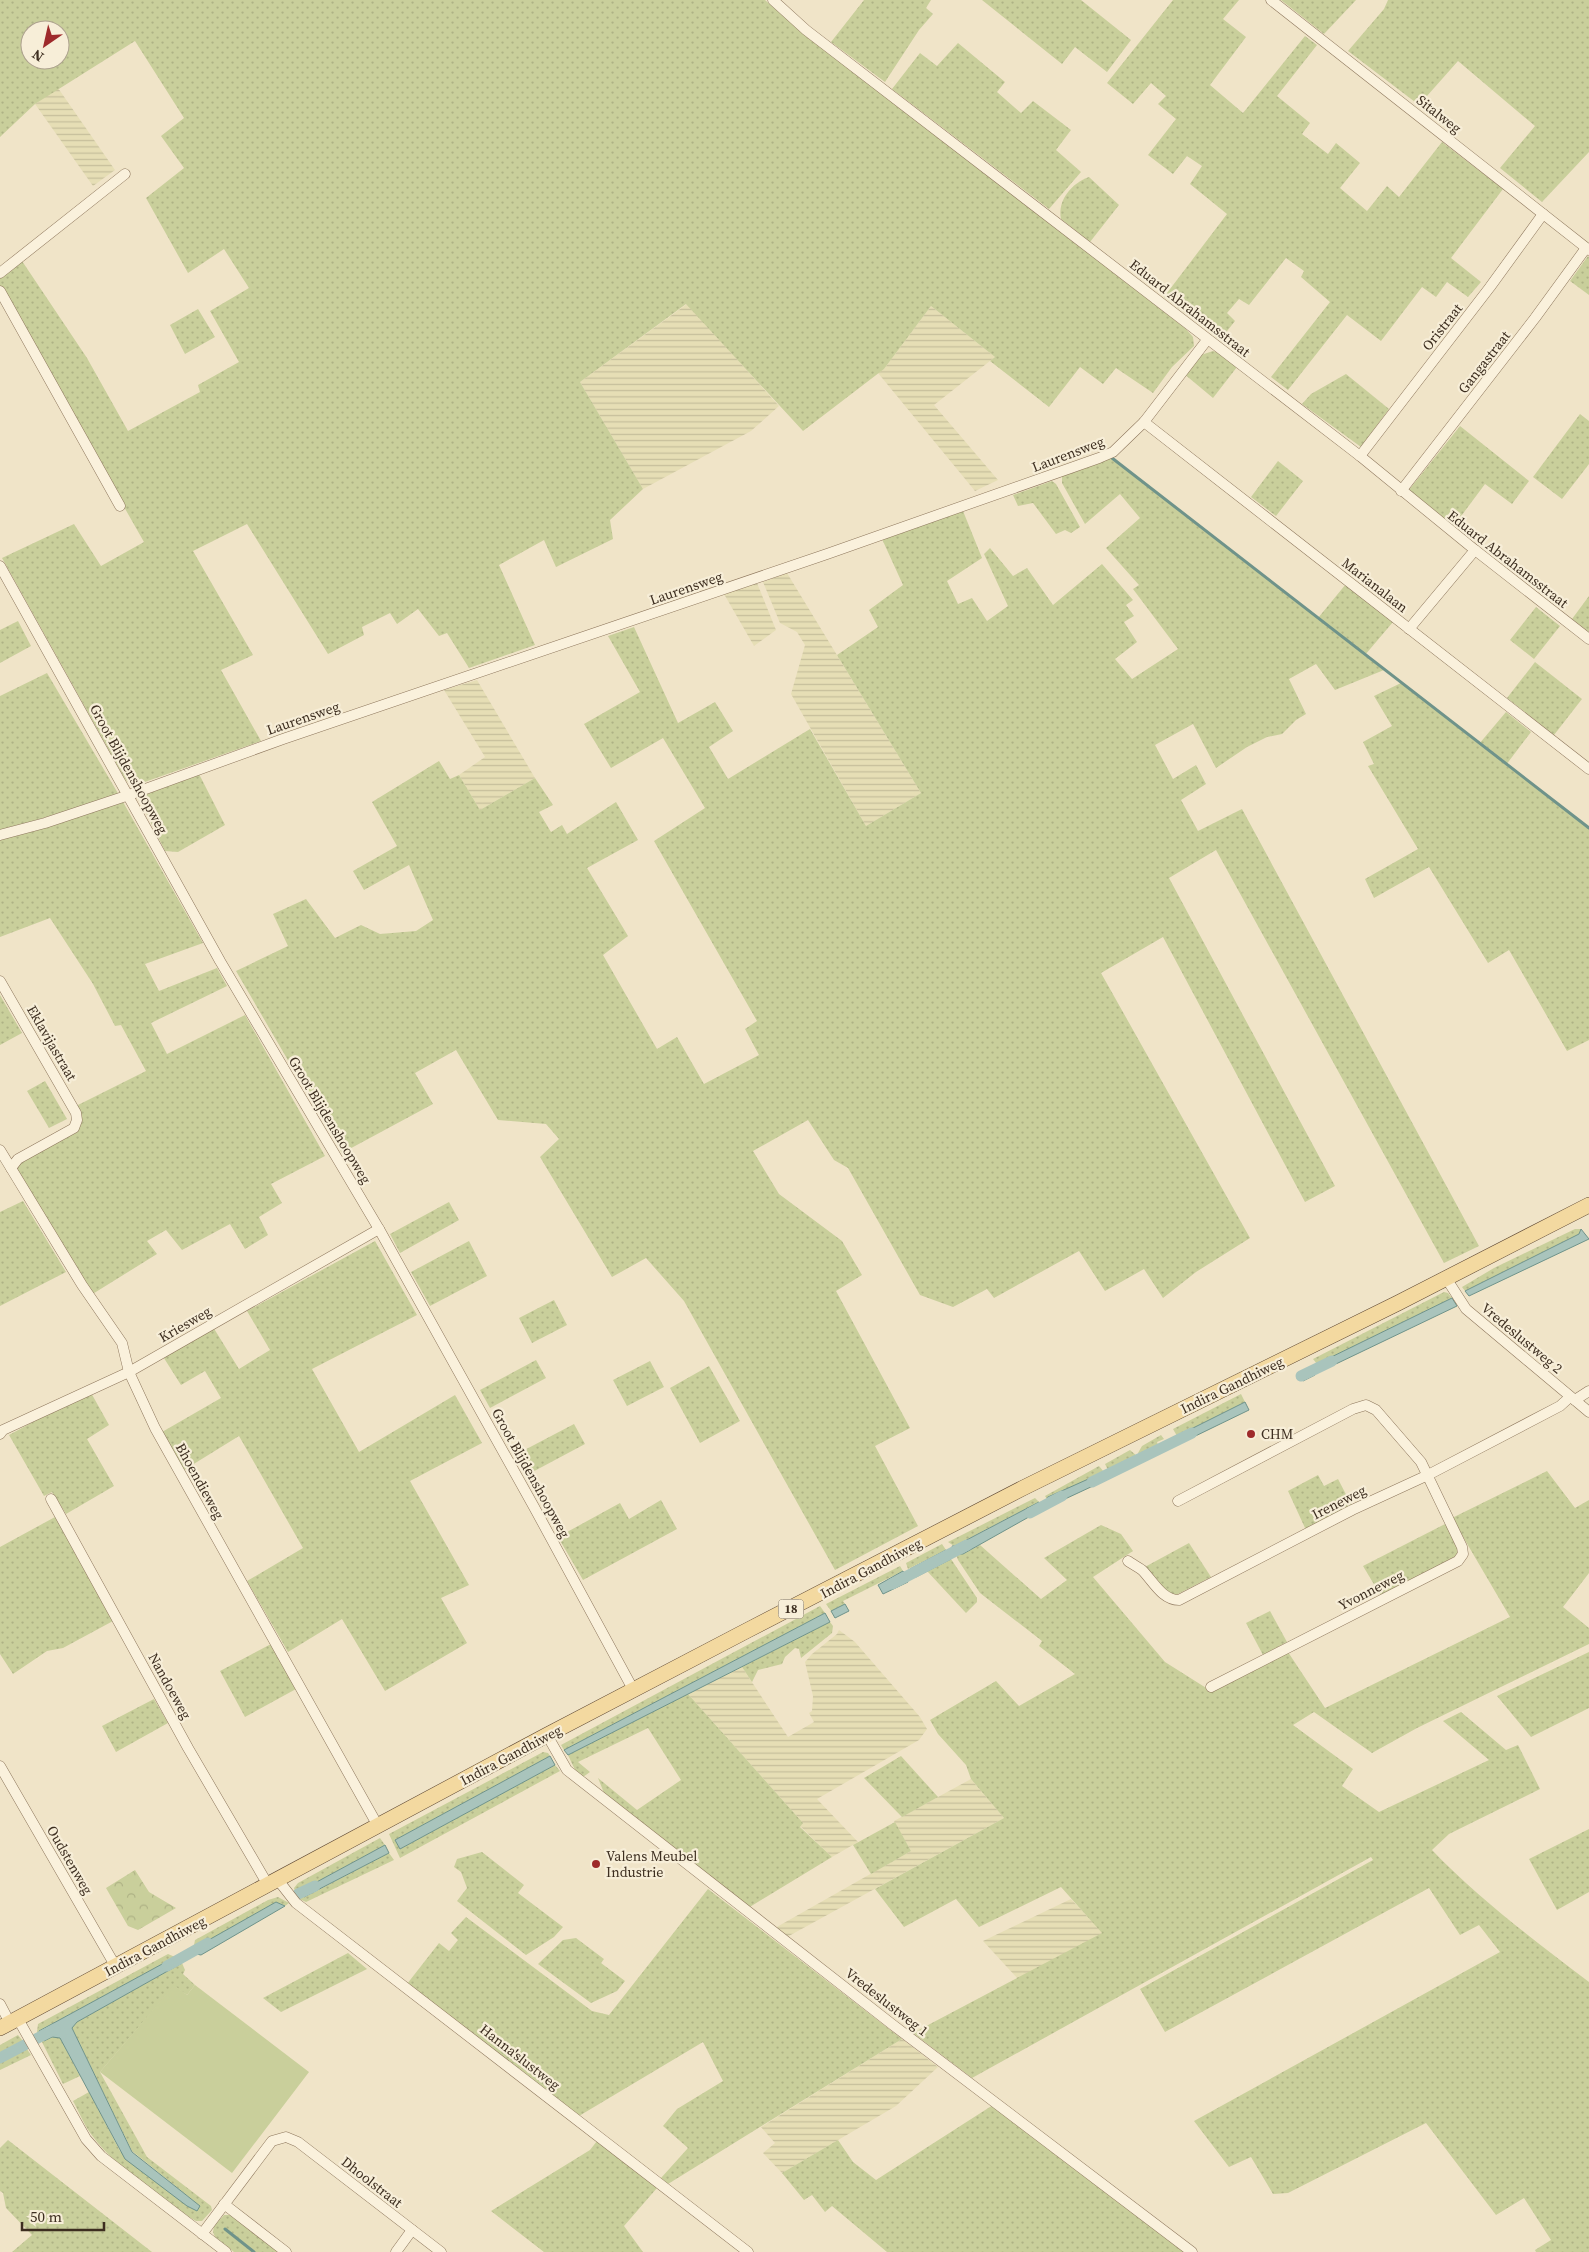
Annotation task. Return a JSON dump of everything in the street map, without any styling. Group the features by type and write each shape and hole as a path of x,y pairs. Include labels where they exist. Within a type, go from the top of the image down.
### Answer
{"main road":[{"name":"Indira Gandhiweg","path":"13,2024 378,1826 550,1741 634,1691 1029,1486 1449,1282 1589,1205"}],"street":[{"name":"Eduard Abrahamsstraat","path":"773,0 806,30 1048,214 1207,340 1360,456 1474,550 1589,640"},
{"name":"Sitalweg","path":"1271,0 1588,249"},
{"path":"0,273 125,174"},
{"name":"Oristraat","path":"1360,456 1490,287 1543,214"},
{"name":"Gangastraat","path":"1402,491 1588,249"},
{"path":"0,290 120,506"},
{"name":"Laurensweg","path":"0,835 45,823 129,795 283,739 836,551 1099,458 1113,452 1144,422 1207,340"},
{"name":"Marianalaan","path":"1144,422 1589,769"},
{"path":"1410,629 1474,550"},
{"name":"Groot Blijdenshoopweg","path":"0,566 220,961 379,1229 634,1691"},
{"name":"Eklavijastraat","path":"0,981 76,1113 77,1120 74,1128 18,1159 11,1168"},
{"name":"Bhoendieweg","path":"0,1150 78,1277 122,1343 129,1372 155,1428 378,1826"},
{"name":"Kriesweg","path":"0,1434 2,1430 129,1372 379,1229"},
{"name":"Vredeslustweg 2","path":"1449,1282 1466,1309 1589,1412"},
{"name":"Ireneweg","path":"1128,1561 1141,1569 1165,1596 1172,1600 1180,1600 1352,1510 1428,1475 1589,1391"},
{"path":"1178,1501 1353,1409 1366,1405 1376,1410 1421,1462 1428,1475"},
{"name":"Yvonneweg","path":"1211,1687 1458,1561 1464,1554 1462,1546 1428,1475"},
{"name":"Nandoeweg","path":"51,1499 188,1748 273,1883"},
{"name":"Vredeslustweg 1","path":"550,1741 567,1770 893,2025 1192,2252"},
{"name":"Oudstenweg","path":"0,1766 116,1967"},
{"name":"Hanna'slustweg","path":"273,1883 296,1903 748,2252"},
{"path":"0,2004 13,2024 37,2050 86,2138 101,2156 226,2252"},
{"name":"Dhoolstraat","path":"224,2204 272,2141 286,2136 298,2142 441,2252"},
{"path":"202,2234 224,2204 286,2252"},
{"path":"396,2252 412,2230"}],"shaded area":[{"path":"58,88 115,170 93,186 35,104"},
{"path":"687,304 779,406 751,431 643,489 580,382"},
{"path":"931,306 995,357 934,405 998,480 975,491 878,373 884,369"},
{"path":"787,573 921,793 866,826 791,694 805,645 797,632 780,623 763,582"},
{"path":"757,583 776,630 754,646 724,594"},
{"path":"477,680 535,778 480,810 459,775 485,757 444,690"},
{"path":"839,1630 855,1642 920,1717 927,1729 919,1740 817,1799 858,1842 832,1857 800,1826 803,1823 688,1694 742,1667 788,1737 814,1722 809,1713 812,1711 813,1696 805,1662 837,1634"},
{"path":"971,1779 1004,1818 787,1937 775,1928 911,1851 894,1821"},
{"path":"1071,1899 1103,1933 1018,1979 983,1941"},
{"path":"902,2039 938,2067 896,2106 782,2173 763,2153 775,2143 761,2127"}],"green space":[{"path":"0,0 765,0 806,35 1185,328 1193,337 1194,346 1172,367 1153,393 1116,368 1103,384 1080,367 1049,407 990,361 995,357 931,306 884,369 803,431 686,304 580,382 643,489 610,520 613,539 556,567 544,540 499,565 535,645 469,668 447,633 439,636 418,609 397,624 390,613 362,627 364,635 328,654 247,524 193,551 253,655 221,670 261,741 139,784 131,785 125,779 2,558 74,524 101,566 144,542 0,289 0,276 22,261 87,358 128,431 200,392 198,385 239,362 210,311 249,288 224,249 188,273 146,198 184,168 161,136 184,118 135,41 35,104 0,137"},
{"path":"864,0 931,0 926,8 933,14 919,30 885,82 831,42"},
{"path":"982,0 1081,0 1131,40 1107,72 1075,47 1062,64"},
{"path":"1173,0 1239,0 1223,19 1246,37 1210,85 1243,113 1305,36 1317,45 1277,96 1310,123 1302,134 1328,154 1336,143 1360,163 1340,188 1367,211 1387,186 1399,197 1442,142 1503,189 1451,258 1481,282 1468,297 1447,282 1436,297 1422,287 1381,341 1347,315 1288,390 1271,377 1330,302 1301,277 1304,271 1286,258 1249,305 1239,299 1227,313 1235,321 1220,340 1164,297 1227,214 1190,184 1202,166 1187,156 1173,174 1148,155 1176,119 1158,104 1166,96 1151,83 1133,104 1107,83"},
{"path":"1281,0 1356,0 1324,34"},
{"path":"1388,0 1589,0 1589,152 1542,202 1500,168 1535,126 1458,61 1419,105 1348,51 1384,9"},
{"path":"958,43 1005,82 997,92 1021,113 1033,101 1071,130 1056,150 1081,172 1049,209 892,89 920,53 937,66"},
{"path":"1089,177 1119,205 1090,242 1061,219 1060,212 1067,193 1077,183"},
{"path":"1589,257 1589,295 1570,281"},
{"path":"198,309 215,337 185,354 170,325"},
{"path":"1213,351 1220,353 1237,367 1213,398 1183,373 1198,356"},
{"path":"1346,374 1389,409 1361,447 1302,404 1311,394"},
{"path":"1580,414 1589,421 1589,464 1562,499 1533,477"},
{"path":"1460,426 1529,481 1512,504 1485,484 1453,527 1408,491"},
{"path":"1112,458 1318,618 1346,584 1393,622 1365,655 1384,670 1335,690 1316,664 1289,679 1306,714 1296,720 1282,734 1267,737 1247,747 1216,768 1193,724 1155,745 1173,779 1196,765 1206,784 1181,800 1198,831 1242,809 1479,1246 1444,1263 1216,850 1169,878 1335,1186 1305,1202 1163,937 1101,973 1250,1238 1196,1272 1163,1298 1144,1269 1105,1291 1079,1251 994,1298 987,1289 953,1307 920,1295 848,1168 834,1160 808,1120 753,1151 779,1194 842,1241 862,1275 836,1291 910,1428 875,1446 918,1526 835,1570 684,1301 646,1258 612,1277 540,1157 559,1139 546,1124 498,1120 456,1050 415,1073 433,1104 342,1153 236,971 288,946 273,914 306,899 335,938 361,925 380,934 416,931 433,920 409,865 364,890 353,871 397,846 372,802 439,761 450,779 459,775 480,810 535,778 553,805 539,812 551,832 562,825 567,834 616,802 638,840 587,868 628,936 603,955 657,1049 677,1037 704,1084 759,1055 745,1029 757,1021 654,841 705,808 663,738 611,768 584,724 640,692 608,636 634,627 678,723 715,702 733,731 709,747 728,779 810,729 866,826 921,793 837,655 878,627 869,610 903,585 882,539 963,511 982,558 947,581 958,604 972,598 987,621 1008,606 984,554 990,548 1013,576 1027,568 1053,605 1102,564 1133,600 1126,605 1134,616 1124,622 1137,642 1115,659 1132,679 1178,649 1133,589 1139,585 1106,548 1140,518 1120,494 1085,524 1062,483 1062,475"},
{"path":"1278,461 1303,481 1276,516 1251,497"},
{"path":"1052,481 1056,484 1080,527 1071,533 1065,530 1056,534 1033,503 1018,506 1013,495"},
{"path":"1589,596 1589,632 1572,619"},
{"path":"1536,607 1560,626 1534,659 1510,640"},
{"path":"18,621 31,646 0,663 0,630"},
{"path":"1535,662 1582,699 1554,735 1507,698"},
{"path":"47,673 119,795 0,831 0,696"},
{"path":"1401,683 1479,744 1506,712 1531,732 1506,765 1589,828 1589,1040 1567,1051 1509,950 1488,963 1429,867 1374,898 1365,879 1418,849 1368,766 1374,764 1363,742 1392,726 1374,696"},
{"path":"199,774 225,825 178,852 165,851 137,795"},
{"path":"123,802 203,943 145,964 159,991 217,968 227,986 151,1023 167,1054 245,1015 325,1156 271,1184 282,1203 259,1217 268,1235 245,1249 230,1224 182,1250 166,1230 147,1241 157,1254 91,1295 12,1168 78,1128 76,1106 146,1071 121,1025 115,1026 93,984 50,918 0,937 0,840"},
{"path":"0,995 22,1033 0,1045"},
{"path":"45,1081 67,1119 49,1128 27,1091"},
{"path":"23,1201 66,1272 0,1306 0,1212"},
{"path":"449,1202 459,1220 400,1253 390,1234"},
{"path":"1575,1229 1581,1229 1579,1234 1465,1291 1462,1287 1494,1268"},
{"path":"375,1241 417,1315 312,1369 359,1452 455,1395 482,1443 410,1481 469,1585 441,1598 467,1643 385,1691 342,1619 288,1652 247,1581 303,1548 239,1436 184,1470 162,1432 221,1398 205,1371 181,1385 162,1355 213,1327 239,1369 270,1350 247,1311"},
{"path":"469,1241 487,1276 430,1306 411,1272"},
{"path":"1444,1292 1448,1293 1452,1298 1317,1364 1313,1359"},
{"path":"554,1300 567,1325 532,1343 519,1318"},
{"path":"536,1360 546,1378 490,1408 480,1390"},
{"path":"650,1361 664,1387 627,1406 613,1380"},
{"path":"709,1366 740,1421 700,1443 670,1388"},
{"path":"90,1391 109,1425 87,1439 114,1486 66,1514 52,1492 44,1496 9,1435"},
{"path":"1241,1394 1245,1402 1177,1436 1173,1429"},
{"path":"574,1424 585,1444 525,1476 515,1455"},
{"path":"1161,1435 1164,1439 1157,1442 1158,1445 1140,1455 1138,1453 1142,1446"},
{"path":"1130,1450 1137,1456 1108,1470 1105,1464"},
{"path":"1099,1466 1104,1472 1047,1499 1045,1496"},
{"path":"1547,1471 1575,1508 1589,1500 1589,1573 1563,1607 1589,1628 1589,1644 1417,1728 1372,1753 1314,1712 1293,1725 1353,1769 1342,1786 1379,1812 1489,1760 1443,1721 1461,1712 1506,1750 1518,1745 1540,1789 1449,1834 1432,1850 1488,1902 1589,1982 1589,2252 1536,2252 1535,2250 1551,2240 1524,2198 1496,2215 1426,2123 1288,2193 1273,2194 1251,2157 1229,2167 1194,2121 1500,1952 1479,1925 1460,1935 1429,1888 1165,2032 1140,1989 1373,1860 1371,1857 972,2078 913,2033 1102,1933 1061,1887 979,1927 956,1899 904,1927 875,1889 1004,1818 971,1779 966,1765 938,1734 930,1720 996,1681 1019,1706 1075,1674 1039,1646 1042,1641 980,1593 956,1554 963,1554 980,1545 1041,1599 1067,1580 1044,1558 1101,1525 1121,1534 1133,1551 1093,1577 1165,1662 1211,1691 1288,1652 1325,1708 1510,1617 1452,1518"},
{"path":"1318,1475 1324,1486 1338,1479 1352,1506 1306,1530 1288,1491"},
{"path":"1035,1498 1039,1502 954,1546 948,1542"},
{"path":"661,1500 677,1529 583,1580 558,1537 620,1503 629,1519"},
{"path":"55,1517 113,1621 63,1648 47,1651 13,1674 0,1654 0,1547"},
{"path":"1447,1523 1459,1548 1459,1556 1381,1596 1363,1566"},
{"path":"1189,1543 1211,1577 1172,1597 1143,1568"},
{"path":"942,1544 946,1550 908,1569 906,1563"},
{"path":"951,1559 977,1598 977,1602 966,1613 927,1571"},
{"path":"900,1566 903,1571 843,1601 845,1604 831,1611 826,1604"},
{"path":"820,1606 825,1613 564,1750 561,1745"},
{"path":"1270,1611 1287,1642 1263,1655 1246,1623"},
{"path":"830,1622 833,1626 832,1633 801,1658 799,1649 795,1648 785,1657 782,1664 758,1670 752,1682 742,1667"},
{"path":"271,1644 296,1689 245,1717 220,1671"},
{"path":"1589,1652 1589,1708 1531,1737 1497,1696"},
{"path":"688,1694 803,1823 800,1827 832,1857 748,1908 604,1793 598,1778 637,1810 681,1780 648,1728 578,1762 590,1772 583,1777 575,1770 568,1755"},
{"path":"154,1699 168,1723 116,1752 102,1726"},
{"path":"543,1752 548,1753 550,1756 395,1840 400,1849 555,1765 560,1771 400,1858 389,1834"},
{"path":"901,1756 938,1797 902,1817 864,1778"},
{"path":"895,1822 911,1851 871,1874 853,1845"},
{"path":"1589,1829 1589,1892 1557,1910 1529,1859"},
{"path":"380,1838 385,1845 300,1891 305,1897 389,1853 394,1860 306,1902 297,1898 294,1888 298,1883"},
{"path":"482,1852 524,1885 518,1893 563,1927 554,1937 526,1955 457,1901 467,1888 461,1872 454,1867 457,1859"},
{"path":"135,1870 149,1892 176,1908 138,1930 128,1926 106,1888"},
{"path":"708,1889 902,2039 668,2184 661,2178 688,2148 663,2126 677,2109 723,2081 703,2042 579,2116 407,1984 439,1943 449,1951 458,1940 451,1933 466,1917 592,2011 609,2015"},
{"path":"278,1897 289,1903 285,1906 276,1902 193,1950 195,1940 268,1900"},
{"path":"576,1938 604,1959 601,1963 625,1981 617,1991 591,2003 538,1964 563,1940"},
{"path":"348,1953 367,1969 281,2012 263,1998"},
{"path":"168,1954 175,1957 39,2031 60,2038 80,2076 63,2084 37,2032 38,2024"},
{"path":"182,1963 185,1970 183,1974 195,1985 187,1995 174,1986 100,2072 147,2157 211,2206 212,2210 202,2221 196,2221 189,2217 114,2160 91,2134 73,2101 89,2092 120,2151 200,2206 132,2151 72,2028 77,2022"},
{"path":"174,1985 187,1995 195,1985 309,2072 232,2173 100,2072"},
{"path":"18,2035 23,2041 0,2054 0,2045"},
{"path":"27,2049 31,2055 0,2070 0,2062"},
{"path":"993,2105 1185,2252 887,2252 832,2206 825,2212 812,2195 804,2200 782,2173 838,2140 853,2162 876,2180"},
{"path":"8,2140 152,2252 12,2252 32,2235 6,2208 3,2193 0,2191 0,2148"},
{"path":"597,2141 657,2188 624,2226 643,2252 544,2252 491,2211 590,2150"},
{"path":"224,2215 231,2215 281,2252 234,2252 215,2237 213,2232 214,2226"}],"water":[{"path":"1581,1229 1589,1239 1469,1296 1465,1291 1579,1234"},
{"path":"1452,1298 1457,1306 1338,1363 1321,1370 1317,1364"},
{"path":"1310,1367 1315,1375 1303,1381 1298,1374"},
{"path":"1245,1402 1249,1410 1181,1443 1177,1436"},
{"path":"1158,1445 1163,1451 1144,1461 1140,1455"},
{"path":"1137,1456 1141,1462 1112,1477 1108,1470"},
{"path":"1104,1472 1108,1479 1050,1506 1048,1497"},
{"path":"1039,1502 1043,1509 963,1554 956,1554 952,1546"},
{"path":"946,1550 951,1559 916,1577 910,1569"},
{"path":"903,1571 908,1582 883,1594 878,1585"},
{"path":"845,1604 849,1611 835,1618 831,1611"},
{"path":"825,1613 830,1622 568,1755 564,1750"},
{"path":"550,1756 555,1765 400,1849 395,1840"},
{"path":"385,1845 389,1853 304,1897 300,1891"},
{"path":"276,1902 285,1906 201,1955 196,1954 193,1950 198,1946"},
{"path":"175,1957 179,1957 182,1963 77,2022 72,2028 132,2152 200,2206 197,2211 187,2206 125,2159 60,2038 52,2037 44,2041 39,2031"},
{"path":"23,2041 27,2049 0,2062 0,2054"}],"waterway":[{"path":"1112,458 1589,828"},
{"path":"1301,1376 1332,1361"},
{"path":"1092,1482 1192,1433"},
{"path":"1030,1513 1062,1496"},
{"path":"892,1584 967,1545"},
{"path":"298,1894 315,1886"},
{"path":"167,1966 208,1943"},
{"path":"0,2058 55,2029"},
{"path":"225,2229 254,2252"}],"place":[{"name":"CHM","path":"1251,1434"},
{"name":"Valens Meubel Industrie","path":"596,1864"}]}
